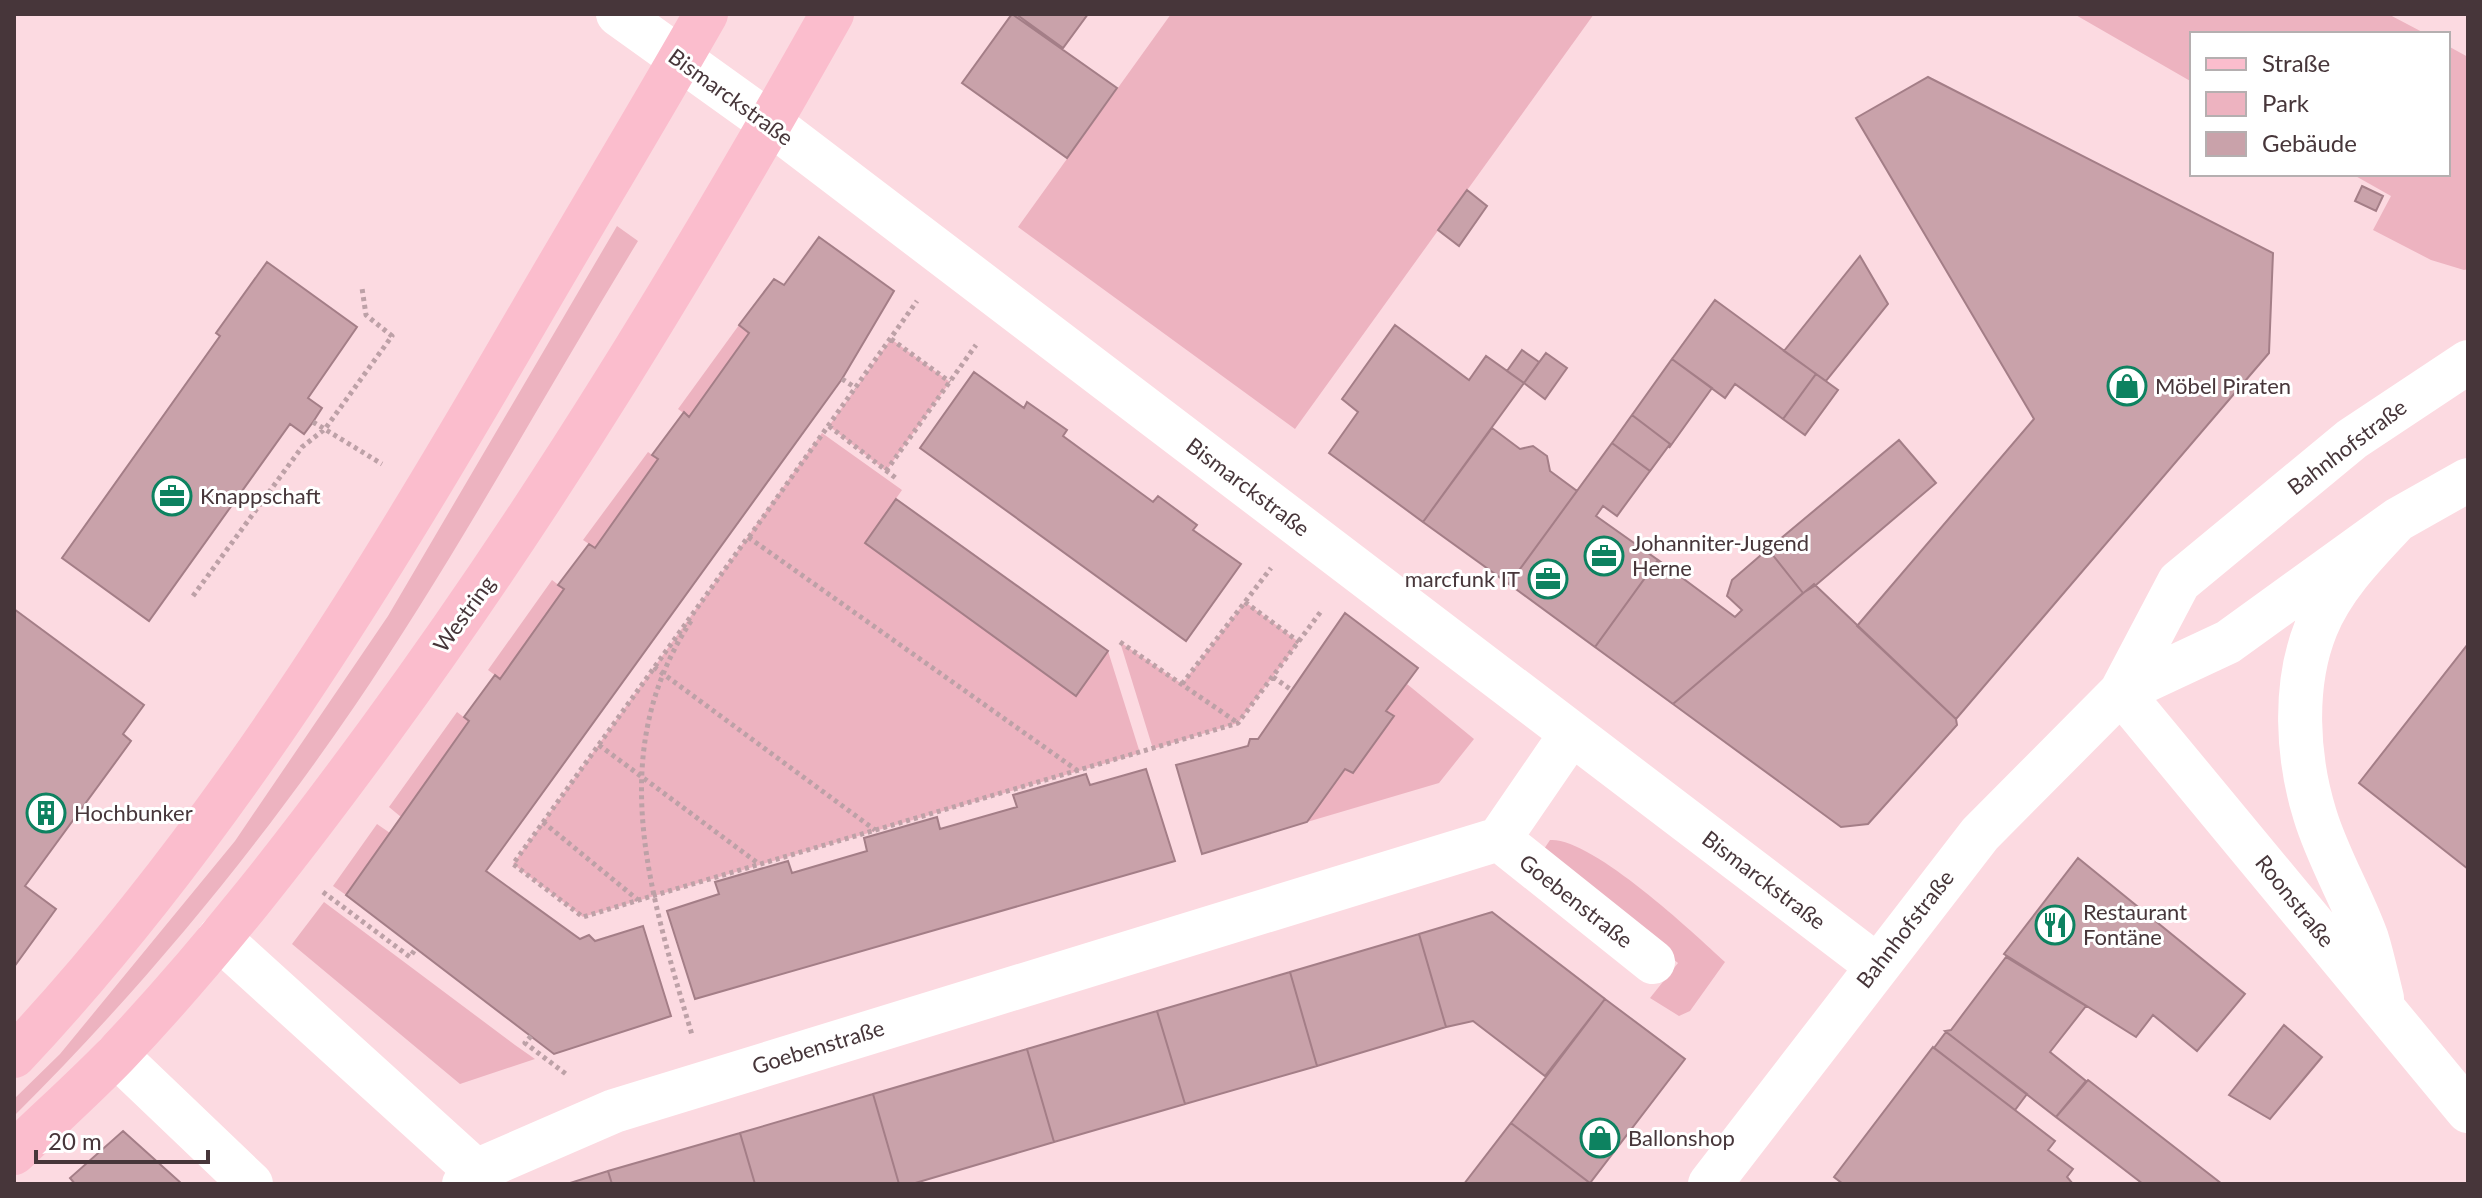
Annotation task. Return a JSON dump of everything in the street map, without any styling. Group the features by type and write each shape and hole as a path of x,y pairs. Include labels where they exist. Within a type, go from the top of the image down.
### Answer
{"main road":[{"path":"14,1056 75,991 206,826 336,640 427,492 706,14"},
{"name":"Westring","path":"14,1153 116,1055 284,862 509,551 599,412 832,14"}],"street":[{"name":"Bismarckstraße","path":"618,14 770,123 1876,965"},
{"name":"Bahnhofstraße","path":"1710,1184 1876,965 2004,807 2121,692 2179,582 2352,439 2468,362"},
{"name":"Bahnhofstraße","path":"2121,692 2228,642 2397,520 2468,480"},
{"path":"2386,1012 2367,939 2315,816 2304,770 2300,718 2306,667 2316,628 2343,582 2397,520"},
{"name":"Roonstraße","path":"2121,692 2468,1111"},
{"name":"Goebenstraße","path":"219,938 470,1178 614,1111 1499,839 1571,734"},
{"name":"Goebenstraße","path":"1499,839 1653,962"},
{"path":"116,1055 251,1184"}],"path":[{"path":"193,596 302,447 325,429 392,336 366,315 362,288"},
{"path":"902,322 513,864 583,917 1238,723 1314,622"},
{"path":"891,339 950,382"},
{"path":"886,471 961,365"},
{"path":"842,379 856,388"},
{"path":"313,422 427,492"},
{"path":"829,426 897,479"},
{"path":"705,1082 652,896 640,776 653,698 662,673 675,646 748,537"},
{"path":"748,537 1078,771"},
{"path":"1182,684 1259,582"},
{"path":"1245,602 1299,642"},
{"path":"1120,642 1238,723"},
{"path":"654,667 876,830"},
{"path":"1273,677 1293,691"},
{"path":"599,745 759,865"},
{"path":"543,822 638,900"},
{"path":"284,862 410,957 416,948"}],"green space":[{"path":"1171,14 1594,14 1295,429 1018,227"},
{"path":"2074,14 2388,14 2422,32 2190,32 2190,81"},
{"path":"2450,47 2468,57 2468,269 2431,260 2373,230 2391,196 2356,176 2450,176"},
{"path":"617,226 638,241 464,535 354,707 277,815 194,919 106,1020 14,1116 14,1099 60,1054 235,841 388,616"},
{"path":"739,325 749,333 689,417 678,409"},
{"path":"891,339 950,382 886,471 829,426"},
{"path":"822,433 902,490 865,543 1076,695 1108,651 1140,753 583,917 513,864"},
{"path":"648,452 658,459 595,548 583,540"},
{"path":"552,580 564,589 500,679 488,670"},
{"path":"1245,602 1299,642 1238,723 1153,749 1120,642 1182,684"},
{"path":"1407,684 1474,739 1439,783 1307,822 1345,769 1353,773 1393,717 1386,711"},
{"path":"457,712 469,721 401,817 389,807"},
{"path":"377,824 390,833 346,895 333,886"},
{"path":"1550,840 1568,843 1615,869 1725,962 1690,1011 1679,1016 1650,998 1678,963 1550,858 1544,849"},
{"path":"324,902 535,1059 460,1084 292,944"}],"building":[{"path":"1012,14 1117,88 1067,158 962,83"},
{"path":"1016,14 1088,14 1063,48"},
{"name":"Möbel Piraten","path":"1928,77 2273,253 2269,353 1956,719 1857,626 2034,419 1856,118"},
{"path":"2362,186 2383,196 2376,211 2355,201"},
{"path":"1467,190 1487,206 1459,246 1438,230"},
{"path":"819,237 894,291 842,379 486,871 580,939 589,935 595,941 643,926 671,1016 554,1054 346,895 469,721 464,717 495,675 500,679 564,589 558,585 589,544 595,548 658,459 652,455 684,412 689,417 749,333 739,325 774,279 784,285"},
{"path":"1860,256 1888,304 1826,381 1784,351"},
{"name":"Knappschaft","path":"267,262 357,327 308,398 322,408 313,422 304,434 290,424 149,621 62,558 220,336 216,333"},
{"path":"1715,300 1816,374 1783,419 1735,384 1725,398 1672,359"},
{"path":"1395,325 1469,380 1486,356 1524,383 1423,522 1329,453 1358,412 1342,399"},
{"path":"1522,350 1539,362 1524,383 1507,371"},
{"path":"1546,353 1567,368 1545,399 1524,383"},
{"path":"1672,359 1712,388 1669,448 1670,444 1632,415"},
{"path":"974,372 1024,408 1027,402 1067,430 1063,436 1153,502 1158,496 1197,525 1193,530 1241,564 1186,641 920,448"},
{"path":"1816,374 1838,390 1805,435 1783,419"},
{"path":"1632,415 1670,444 1650,471 1612,443"},
{"path":"1492,428 1520,449 1533,446 1547,456 1550,471 1577,491 1509,584 1423,522"},
{"path":"1899,440 1936,483 1803,593 1768,549"},
{"path":"1612,443 1650,471 1617,516 1603,506 1596,516 1658,560 1595,647 1509,584"},
{"path":"896,499 1108,651 1076,696 865,543"},
{"path":"1768,549 1803,593 1673,704 1595,647 1658,560 1735,617 1742,610 1727,596 1732,580"},
{"path":"1814,584 1956,719 1957,725 1868,824 1841,827 1673,704"},
{"name":"Hochbunker","path":"14,609 144,705 123,734 131,741 25,886 56,909 14,967"},
{"path":"1345,613 1418,668 1386,711 1394,716 1353,773 1345,769 1307,822 1202,854 1176,765 1248,746 1250,739 1258,739"},
{"path":"2468,644 2468,869 2359,783"},
{"path":"1146,769 1175,861 695,999 667,911 719,894 715,882 788,861 792,873 867,851 864,838 937,817 940,829 1017,807 1013,795 1086,774 1090,785"},
{"path":"2078,858 2245,994 2197,1051 2153,1015 2136,1037 2004,954"},
{"path":"1492,912 1605,999 1545,1076 1473,1021 1446,1027 1419,934"},
{"path":"1419,934 1446,1027 1317,1066 1290,972"},
{"path":"2006,957 2086,1006 2050,1052 2086,1081 2056,1117 1945,1031 1951,1030"},
{"path":"1290,972 1317,1066 1185,1104 1157,1011"},
{"path":"1605,999 1685,1059 1590,1183 1511,1123"},
{"path":"1157,1011 1185,1104 1054,1142 1027,1049"},
{"path":"2284,1025 2322,1057 2270,1119 2229,1095"},
{"path":"1946,1032 2027,1094 2015,1110 1934,1048"},
{"path":"1933,1047 2055,1141 2048,1150 2073,1169 2067,1177 2073,1184 1843,1184 1834,1177"},
{"path":"1027,1049 1054,1142 912,1184 899,1184 873,1094"},
{"path":"2088,1080 2222,1184 2143,1184 2056,1117"},
{"path":"873,1094 899,1184 755,1184 740,1133"},
{"path":"1511,1123 1590,1183 1464,1184"},
{"path":"123,1131 182,1184 75,1184 70,1178"},
{"path":"740,1133 755,1184 612,1184 608,1171"},
{"path":"608,1171 612,1184 567,1184"}],"place":[{"name":"Möbel Piraten","path":"2127,386"},
{"name":"Knappschaft","path":"172,496"},
{"name":"Johanniter-Jugend Herne","path":"1604,556"},
{"name":"marcfunk IT","path":"1548,579"},
{"name":"Hochbunker","path":"46,813"},
{"name":"Restaurant Fontäne","path":"2055,925"},
{"name":"Ballonshop","path":"1600,1138"}]}
